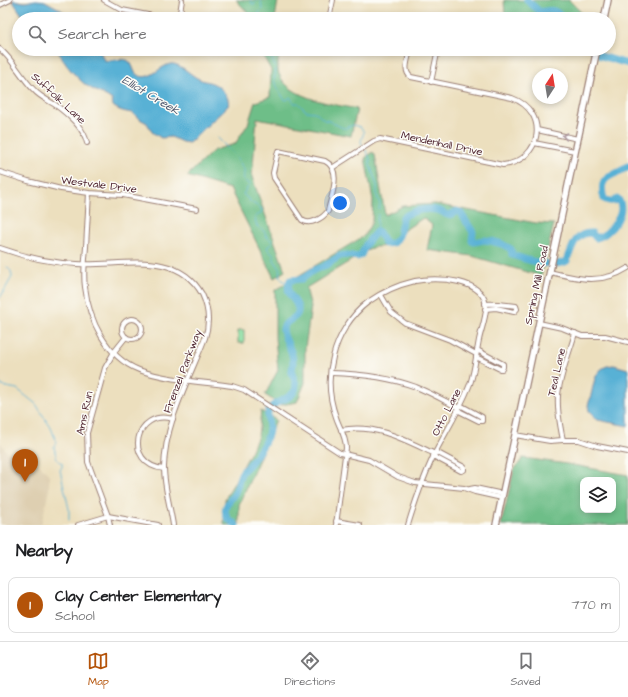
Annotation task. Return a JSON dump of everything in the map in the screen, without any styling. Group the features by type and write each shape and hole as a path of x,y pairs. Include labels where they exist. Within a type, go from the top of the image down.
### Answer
{"street":[{"path":"0,5 10,0"},
{"path":"104,0 122,10 132,12"},
{"path":"180,12 182,0"},
{"path":"331,12 334,0"},
{"path":"602,12 603,0"},
{"path":"604,12 608,0"},
{"name":"Suffolk Lane","path":"0,49 35,91 61,109 83,133 88,143"},
{"path":"409,56 406,70 408,76 512,98 520,101 529,109 535,118 537,130 578,139"},
{"path":"431,82 437,56"},
{"name":"Spring Mill Road","path":"496,525 595,56"},
{"name":"Mendenhall Drive","path":"332,168 374,141 380,139 503,164 510,164 522,159 531,150 537,130"},
{"path":"534,143 575,151"},
{"path":"278,151 324,161 332,168 335,178 328,211 312,222 305,222 274,177 273,173 278,151"},
{"name":"Westvale Drive","path":"0,172 37,184 89,193 123,195 197,209"},
{"path":"89,193 85,286 94,322 102,337 114,352 132,366 142,371 154,374 232,386 244,390 340,453 369,460 406,481 470,489 475,492 502,496"},
{"name":"Frenzel Parkway","path":"0,248 45,260 85,265 160,264 179,270 186,274 194,282 206,304 208,325 173,418 167,440 164,470 172,525"},
{"path":"550,269 581,279 591,280 607,278 628,268"},
{"path":"360,525 336,523 346,455 346,439 336,417 332,401 330,374 335,350 346,327 364,307 381,295 396,287 416,281 446,280 472,286 479,292 485,304 516,306 517,308 514,312 496,308 485,309"},
{"path":"381,295 391,312 405,323 450,340 502,369 502,364 476,354"},
{"name":"Otto Lane","path":"408,525 421,484 470,383 485,304"},
{"path":"132,319 139,321 142,326 140,335 135,339 126,337 122,331 122,327 126,321 132,319"},
{"path":"539,323 562,328 588,337 605,336 628,342"},
{"name":"Teal Lane","path":"562,440 558,394 575,333"},
{"name":"Ams Run","path":"110,525 90,469 87,441 89,426 101,378 106,365 126,337"},
{"path":"330,374 363,375 403,383 426,391 459,408 479,421 482,421 482,417 459,408"},
{"path":"164,470 154,467 144,460 138,450 137,440 144,426 151,420 165,417 173,418"},
{"path":"341,430 360,427 386,433 409,442 464,467 464,470 461,471 435,454"},
{"path":"515,435 550,441 579,440 597,446 628,452"},
{"path":"78,525 108,516 158,525"}],"shaded area":[{"path":"0,442 7,452 38,463 49,475 49,490 41,525 0,525"}],"green space":[{"path":"236,0 278,0 276,12 247,12"},
{"path":"504,0 569,0 581,12 505,12"},
{"path":"263,56 279,56 279,74 284,82 302,95 324,102 357,109 351,136 257,118 252,177 285,271 274,278 230,189 187,176 214,150 235,144 248,124 255,102 270,97 271,70"},
{"path":"373,152 375,155 385,215 403,206 435,204 536,223 554,224 541,276 472,256 427,250 432,225 423,218 403,231 393,246 373,247 306,288 311,307 305,348 305,383 297,402 281,405 265,395 278,370 275,338 275,290 364,236 372,222 373,200 365,158"},
{"path":"238,330 244,330 244,343 238,343"},
{"path":"261,411 276,420 239,505 239,525 224,525 225,499 251,452 258,436"},
{"path":"523,458 628,475 628,525 501,525 514,470"}],"water":[{"path":"12,0 25,2 36,0 45,1 64,12 20,12"},
{"name":"Elliot Creek","path":"61,56 102,56 104,60 124,59 131,63 136,74 145,77 170,64 173,64 199,79 212,83 218,87 224,92 229,103 228,106 189,143 182,142 171,137 161,138 152,132 147,123 133,113 115,108 112,100 87,86 67,66"},
{"path":"614,365 628,369 628,426 598,420 594,418 592,413 589,411 588,405 595,379 601,369"}],"waterway":[{"path":"251,0 252,4 254,4 257,0"},
{"path":"260,0 262,9 260,12"},
{"path":"527,0 540,12"},
{"path":"540,12 557,12"},
{"path":"271,56 276,69 274,81 284,99 287,100 290,97 294,103 298,103 306,111 315,112 324,120 343,128 353,125 360,127 364,132 361,141 362,145"},
{"path":"601,56 628,64"},
{"path":"218,138 236,157 244,169 244,180 250,184 243,194 251,202 262,209 261,213 255,217 257,226 265,232 266,236 272,241 272,244 267,248 274,256 274,260 279,267 280,278 285,282 290,282"},
{"path":"366,150 377,185 377,196 380,204 379,209"},
{"path":"236,525 227,517 225,512 226,506 235,492 240,476 258,453 267,437 269,429 269,410 272,406 293,394 296,388 296,383 292,372 292,354 283,332 286,323 297,315 298,312 297,304 289,293 288,285 290,280 302,279 314,270 323,267 340,256 347,255 357,257 361,255 366,244 376,232 379,232 385,244 393,243 399,236 403,217 416,211 426,209 440,211 446,215 457,211 460,212 473,232 472,241 474,242 484,240 502,244 511,249 512,255 532,261 554,264 567,261 578,238 586,233 592,233 596,238 601,236 612,228 616,222 621,210 620,204 618,199 615,201 608,201 604,199 602,191 603,185 608,177 628,166"},
{"path":"376,232 378,214"},
{"name":"Ams Run","path":"0,298 12,277 11,271 7,267"},
{"name":"Ams Run","path":"0,383 2,386 17,389 36,404 52,430 56,442 54,447 57,460 62,463 60,470 69,509 69,520"}],"place":[{"name":"Clay Center Elementary","path":"25,482"}]}
